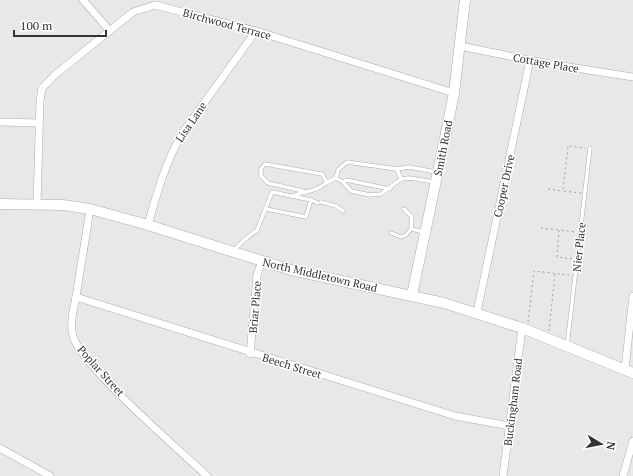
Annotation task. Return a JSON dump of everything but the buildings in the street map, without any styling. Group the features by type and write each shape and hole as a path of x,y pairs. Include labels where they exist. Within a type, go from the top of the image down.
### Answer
{"street":[{"path":"82,0 110,31"},
{"name":"Smith Road","path":"412,295 454,93 465,0"},
{"name":"Birchwood Terrace","path":"37,204 39,123 42,88 56,74 133,12 155,4 256,31 454,93"},
{"name":"Lisa Lane","path":"148,225 164,170 183,132 256,31"},
{"name":"Cottage Place","path":"460,46 530,60 633,77"},
{"name":"Cooper Drive","path":"477,312 530,60"},
{"path":"0,122 39,123"},
{"name":"North Middletown Road","path":"0,204 37,204 90,209 148,225 232,252 318,277 412,295 525,325 567,346 629,371"},
{"name":"Poplar Street","path":"90,209 72,324 76,346 83,356 114,388 207,476"},
{"name":"Briar Place","path":"250,354 258,275 262,261"},
{"name":"Beech Street","path":"76,297 250,354 455,416 510,426"},
{"path":"629,371 633,300"},
{"name":"Buckingham Road","path":"504,476 525,325"},
{"path":"623,476 633,441"},
{"path":"0,448 50,476"}],"lane":[{"name":"Nier Place","path":"567,346 590,148"},
{"path":"336,178 338,170 347,162 397,169 409,167 437,178"},
{"path":"326,182 322,174 277,164 266,164 261,169 261,176 268,183 304,191 314,190 326,182 336,178"},
{"path":"397,169 401,180"},
{"path":"336,178 343,182 351,191 359,194 376,194 390,189 401,180 409,178 437,178"},
{"path":"343,182 346,180 390,189"},
{"path":"294,196 304,191"},
{"path":"232,252 257,230 272,192 336,206 343,211"},
{"path":"266,209 306,217 311,200"},
{"path":"391,233 401,237 406,235 411,229 412,217 404,209"},
{"path":"411,229 426,232"}],"path":[{"path":"563,191 568,146 590,148"},
{"path":"548,189 585,193"},
{"path":"541,228 581,233"},
{"path":"559,230 557,258 574,259"},
{"path":"525,325 533,273 576,276"},
{"path":"549,331 555,274"}]}
